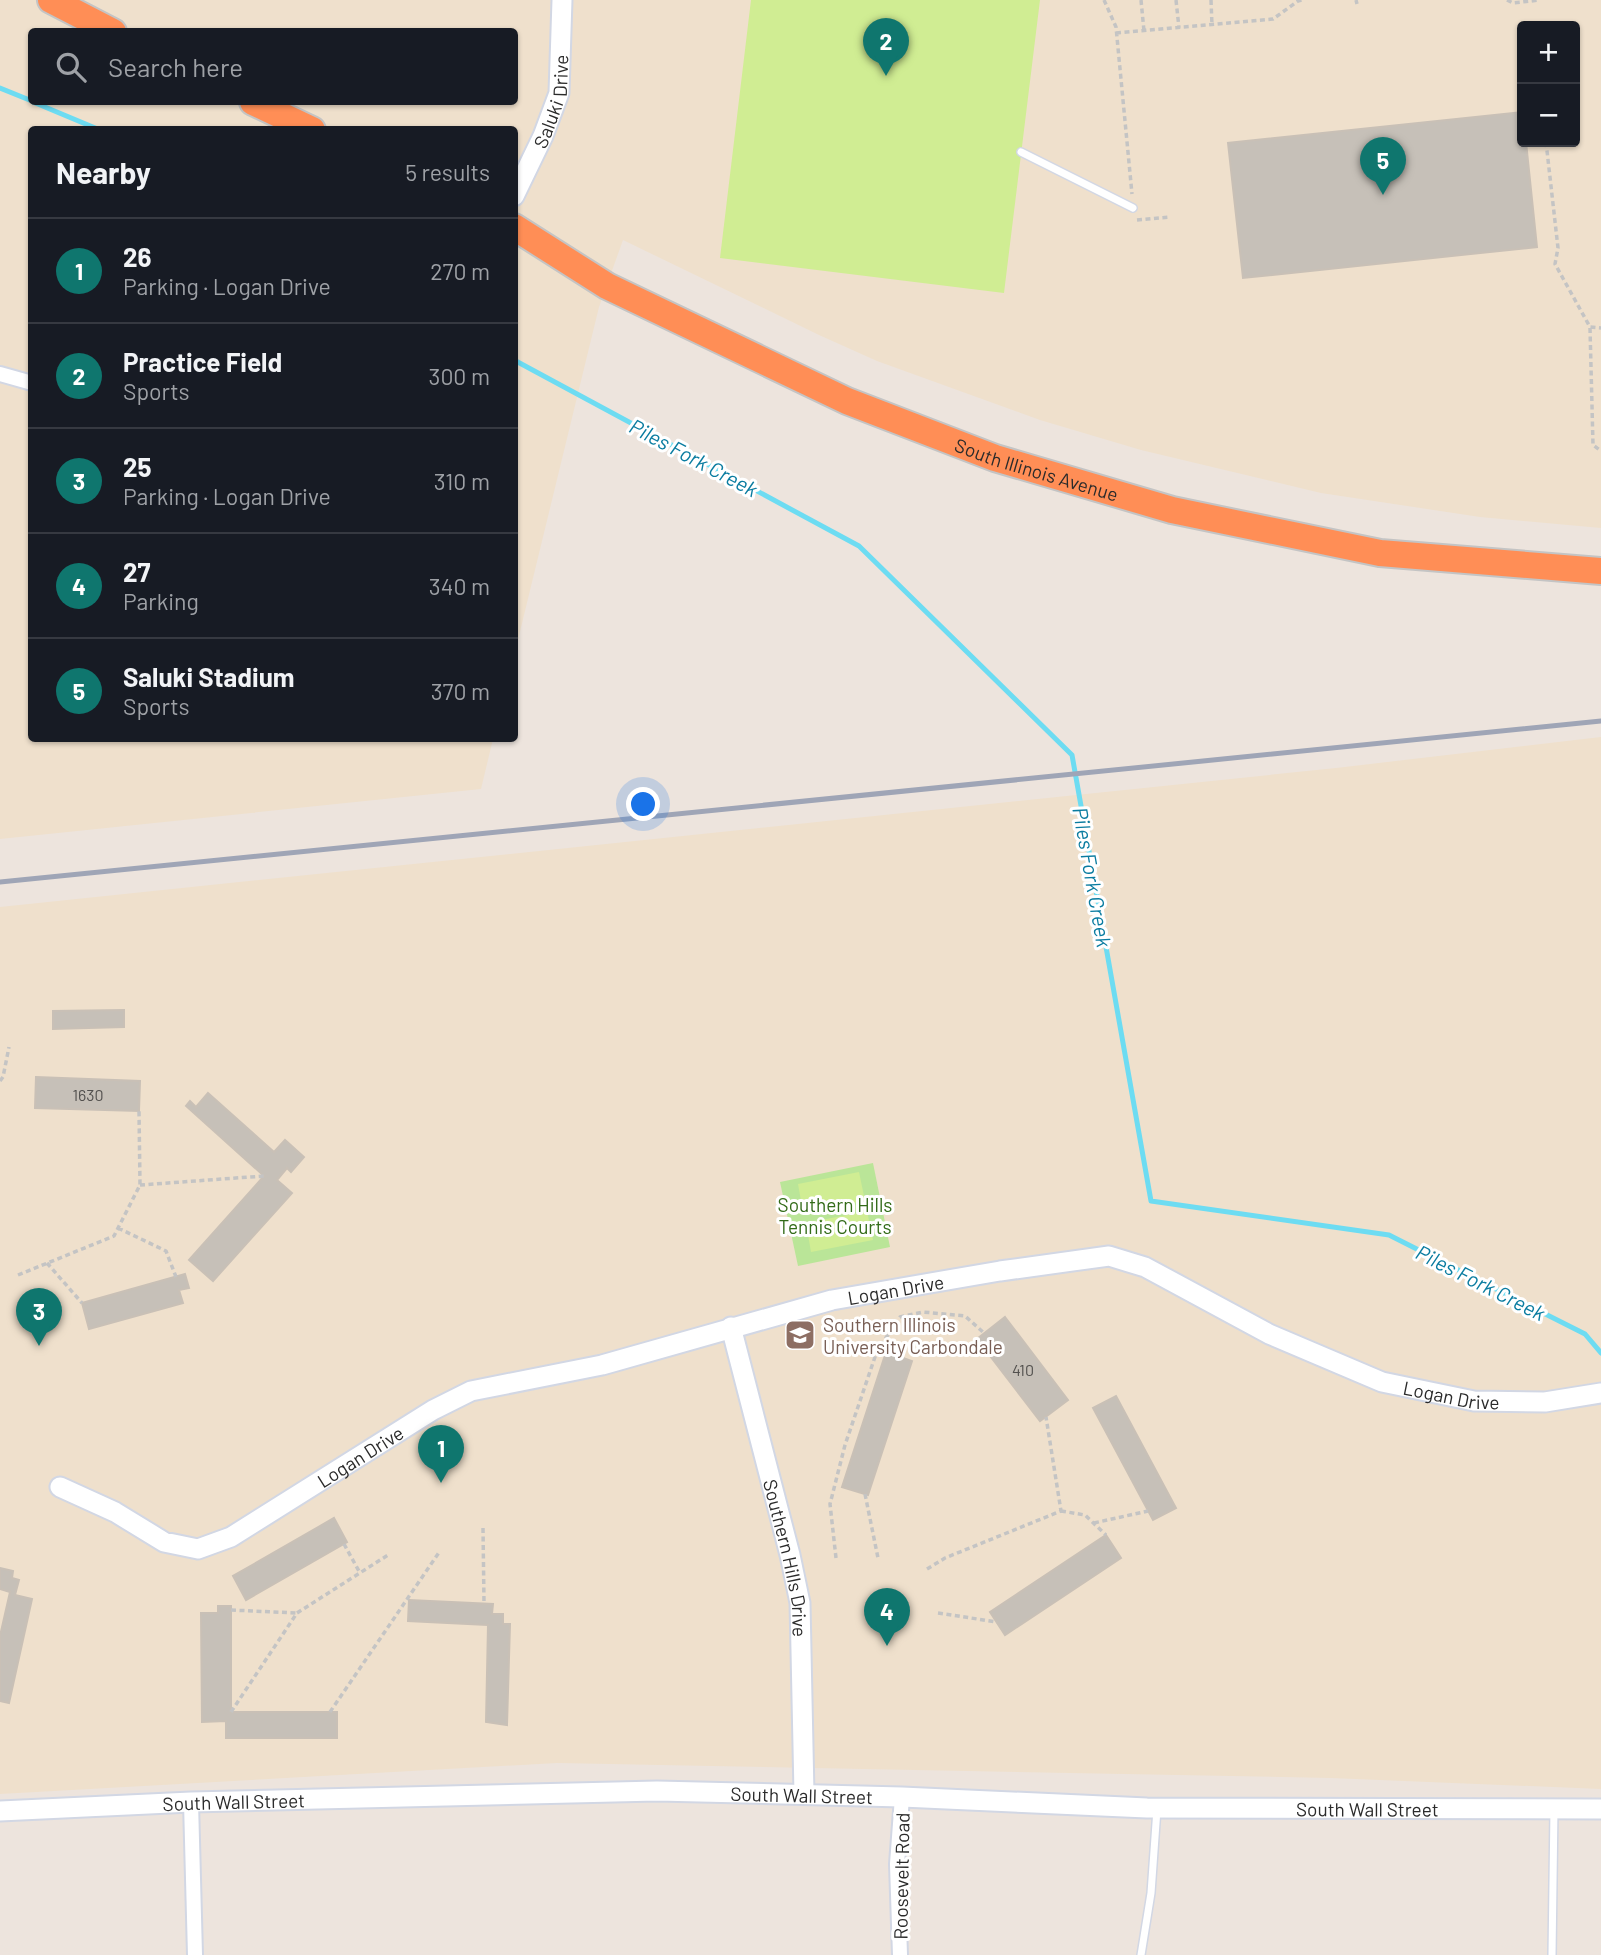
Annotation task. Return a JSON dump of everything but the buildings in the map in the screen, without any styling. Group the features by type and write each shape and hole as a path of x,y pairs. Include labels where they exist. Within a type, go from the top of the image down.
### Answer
{"highway":[{"path":"51,0 105,28"},
{"path":"259,105 304,126"},
{"name":"South Illinois Avenue","path":"518,230 607,286 847,401 995,458 1172,510 1380,553 1601,571"}],"street":[{"name":"Saluki Drive","path":"518,187 543,136 559,93 562,0"},
{"path":"0,374 28,382"},
{"name":"Logan Drive","path":"60,1487 115,1512 164,1542 198,1549 231,1537 433,1410 471,1391 602,1365 832,1300 1000,1271 1109,1256 1145,1267 1269,1334 1382,1382 1474,1401 1545,1402 1601,1393"},
{"name":"Southern Hills Drive","path":"731,1327 800,1603 804,1794"},
{"name":"South Wall Street","path":"0,1811 191,1802 657,1791 902,1797 1157,1808 1601,1810"},
{"name":"Roosevelt Road","path":"900,1955 897,1864 902,1797"},
{"path":"191,1802 195,1955"}],"lane":[{"path":"1021,152 1133,208"},
{"path":"1141,1955 1152,1893 1157,1808"},
{"path":"1552,1955 1554,1809"}],"path":[{"path":"1104,0 1116,33 1134,220 1170,217"},
{"path":"1141,0 1144,31"},
{"path":"1176,0 1179,27"},
{"path":"1211,0 1212,24"},
{"path":"1285,0 1287,9"},
{"path":"1116,33 1273,19 1302,0"},
{"path":"1507,0 1513,3 1540,0"},
{"path":"1547,147 1558,248 1555,264 1590,327 1592,445 1601,451"},
{"path":"1590,327 1601,328"},
{"path":"0,1081 9,1047"},
{"path":"18,1275 114,1236 140,1185 139,1111"},
{"path":"140,1185 264,1176"},
{"path":"118,1228 166,1251 176,1277"},
{"path":"47,1263 82,1303"},
{"path":"836,1558 830,1504 845,1445 877,1351 900,1317 923,1312 965,1316 984,1333"},
{"path":"1046,1417 1062,1511"},
{"path":"864,1494 878,1558"},
{"path":"927,1569 945,1558 1062,1511 1085,1515 1106,1535"},
{"path":"1094,1523 1148,1511"},
{"path":"483,1528 484,1603"},
{"path":"344,1544 360,1573"},
{"path":"330,1712 440,1551"},
{"path":"231,1713 297,1613 388,1555"},
{"path":"230,1610 297,1613"},
{"path":"938,1613 997,1622"}],"shaded area":[{"path":"0,0 1601,0 1601,528 1480,517 1321,493 1141,450 1040,420 877,361 623,240 599,307 518,640 518,126 28,126 28,742 492,742 481,789 0,839"},
{"name":"Southern Illinois University Carbondale","path":"1601,737 1601,1789 1331,1778 557,1763 0,1794 0,907 1336,768"}],"green space":[{"path":"751,0 1040,0 1004,293 720,258"},
{"name":"Southern Hills Tennis Courts","path":"873,1163 890,1247 798,1266 780,1182"},
{"path":"859,1172 865,1201 803,1212 798,1184"},
{"path":"867,1211 873,1240 811,1252 806,1223"}],"waterway":[{"name":"Piles Fork Creek","path":"0,88 28,99"},
{"name":"Piles Fork Creek","path":"40,105 90,126"},
{"name":"Piles Fork Creek","path":"518,362 859,546 1072,755 1151,1201 1389,1235 1585,1334 1601,1353"}],"railway":[{"path":"0,882 1601,721"}],"place":[{"name":"Practice Field","path":"886,76"},
{"name":"Saluki Stadium","path":"1383,195"},
{"name":"Southern Illinois University Carbondale","path":"800,1335"},
{"name":"25","path":"39,1346"},
{"name":"26","path":"441,1483"},
{"name":"27","path":"887,1646"}]}
